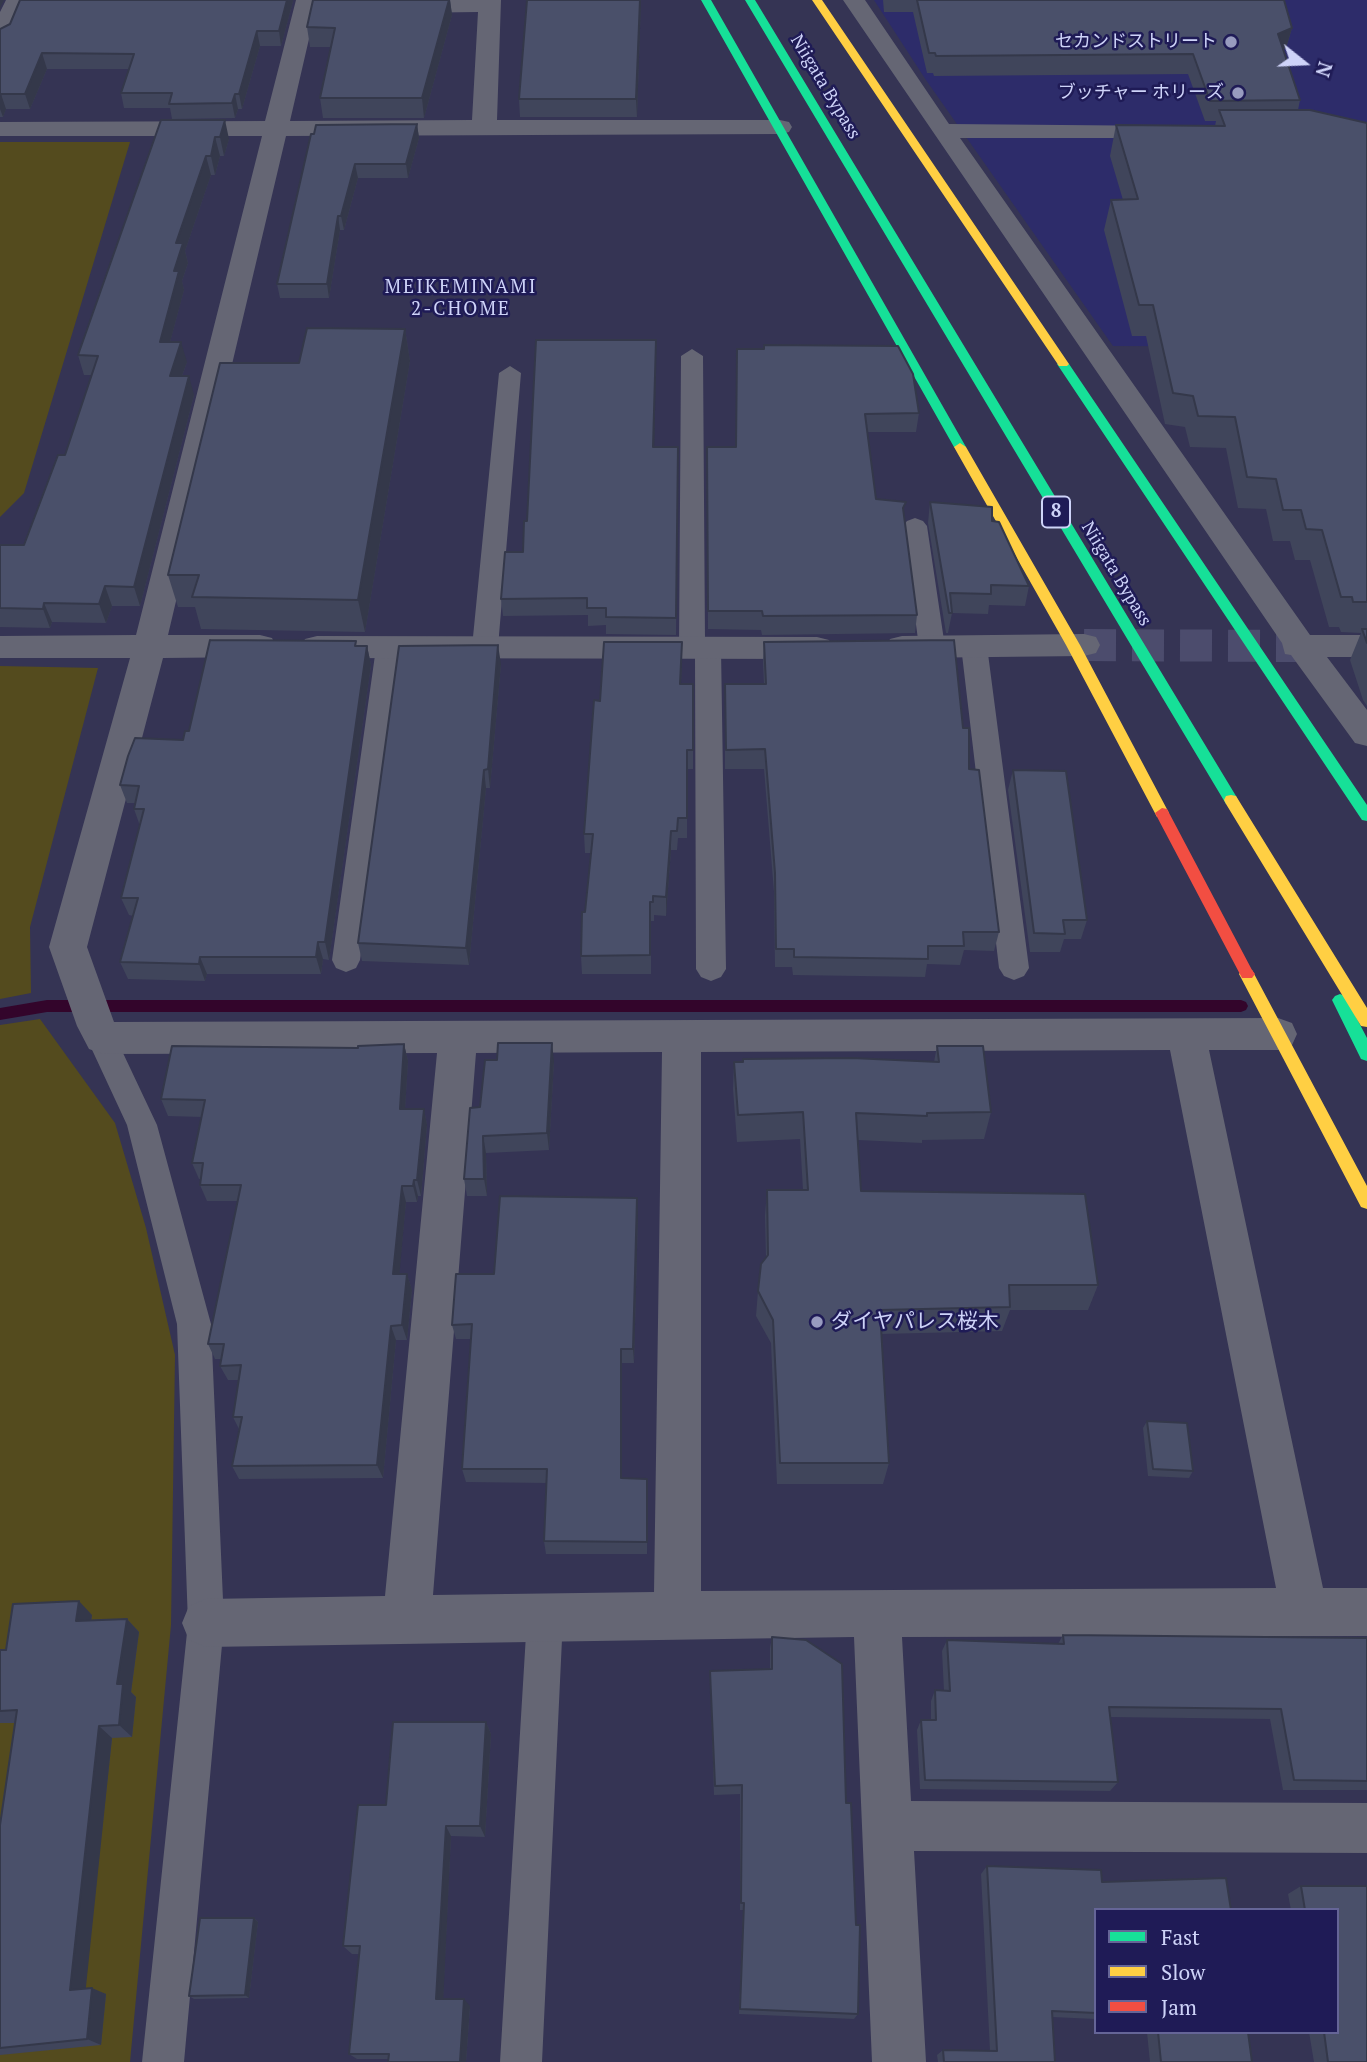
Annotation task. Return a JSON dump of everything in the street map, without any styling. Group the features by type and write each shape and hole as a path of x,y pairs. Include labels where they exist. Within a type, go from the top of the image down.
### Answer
{"main road":[{"path":"706,0 1078,645 1367,1202"},
{"name":"Niigata Bypass","path":"750,0 1154,675 1367,1021"},
{"name":"Niigata Bypass","path":"817,0 1367,817"},
{"path":"1267,856 1367,1054"}],"street":[{"path":"0,37 17,0"},
{"path":"307,0 150,644 68,947 94,1019 458,1037 1278,1034"},
{"path":"854,0 1299,646 1367,734"},
{"path":"402,6 490,2 484,129"},
{"path":"0,129 780,127"},
{"path":"942,131 1189,131"},
{"path":"0,647 150,644 700,649 1078,645"},
{"path":"1299,646 1367,646"},
{"path":"1186,1034 1304,1612"},
{"path":"677,1616 682,1036"},
{"path":"407,1620 458,1037"},
{"path":"206,1623 877,1613 1367,1612"},
{"path":"877,1613 899,2062"},
{"path":"887,1826 1367,1828"}],"lane":[{"path":"692,356 711,969"},
{"path":"485,647 510,373"},
{"path":"915,526 932,647"},
{"path":"974,646 1014,968"},
{"path":"346,960 388,648"},
{"path":"94,1019 142,1125 194,1324 206,1623 163,2062"},
{"path":"521,2062 544,1618"}],"shaded area":[{"path":"874,0 1367,0 1367,347 1113,346 926,80"},
{"path":"0,142 130,142 24,493 0,517"},
{"path":"0,666 98,668 30,927 31,993 0,999"},
{"path":"40,1019 115,1123 146,1228 175,1355 171,1625 130,2062 0,2062 0,1025"}],"building":[{"path":"20,0 287,0 279,31 257,31 239,94 235,94 232,103 169,104 172,93 121,93 134,54 42,53 25,94 0,96 0,29 10,24"},
{"path":"313,0 449,0 422,98 320,98 335,28 307,27"},
{"path":"527,0 640,0 636,99 519,99"},
{"path":"917,0 1284,0 1292,28 1278,34 1300,100 1210,101 1193,54 936,56 935,53 929,53"},
{"path":"1219,110 1310,110 1367,123 1367,602 1353,602 1352,597 1341,597 1322,530 1306,529 1301,510 1283,510 1276,479 1247,477 1235,417 1198,416 1193,396 1173,393 1153,305 1139,305 1111,200 1138,199 1116,125 1225,126"},
{"path":"161,120 225,120 220,137 215,137 211,156 206,156 176,243 183,243 174,271 179,271 160,342 181,342 170,376 189,376 134,587 105,586 99,604 44,603 43,609 0,608 0,545 24,545 58,455 65,455 98,356 78,355"},
{"path":"417,124 406,164 355,164 341,216 338,216 327,284 277,284 311,134 314,134 316,125"},
{"path":"307,328 405,329 358,600 192,597 199,575 168,575 220,363 299,363"},
{"path":"536,340 656,340 653,447 678,447 676,618 606,617 606,608 587,608 587,598 501,599 505,552 523,552"},
{"path":"764,345 898,346 913,374 919,413 865,414 876,499 906,502 903,508 917,615 763,616 762,611 708,611 707,447 736,447 737,349 764,349"},
{"path":"930,502 992,507 992,521 999,522 1029,586 991,585 991,594 950,593 952,613 949,613"},
{"path":"1362,629 1367,629 1367,643"},
{"path":"210,640 356,641 355,646 367,646 325,942 318,942 316,957 200,957 199,964 120,962 138,898 121,898 144,809 134,809 139,786 120,785 128,756 135,738 183,740 185,731 189,731"},
{"path":"954,640 963,728 969,728 969,769 979,770 999,932 963,932 964,946 928,946 928,959 794,957 794,949 776,949 775,873 765,749 726,750 725,684 766,684 764,642"},
{"path":"604,642 682,642 680,684 693,684 693,750 687,750 687,818 678,818 677,831 671,831 666,897 653,896 653,902 650,902 650,955 581,956 582,912 585,912 593,834 584,834 594,700 600,701"},
{"path":"498,645 488,769 484,770 466,948 358,943 399,646"},
{"path":"1013,770 1066,771 1087,920 1063,920 1065,934 1034,933"},
{"path":"498,1043 552,1043 547,1133 483,1136 484,1179 464,1179 470,1108 480,1107 485,1060 497,1060"},
{"path":"404,1044 400,1109 424,1109 417,1180 414,1180 413,1186 402,1186 393,1274 407,1274 402,1325 391,1326 377,1465 232,1466 242,1417 233,1417 241,1365 220,1366 224,1344 208,1344 241,1185 200,1185 203,1163 192,1163 205,1100 161,1099 172,1046 358,1048"},
{"path":"937,1046 983,1046 991,1112 927,1113 927,1116 856,1113 861,1191 1085,1194 1098,1285 1009,1285 1010,1307 880,1310 889,1463 780,1463 773,1320 758,1291 761,1264 768,1255 767,1190 808,1190 803,1112 738,1115 734,1062 743,1062 743,1059 852,1058 939,1062"},
{"path":"500,1196 637,1198 633,1349 621,1349 621,1478 647,1479 647,1542 544,1541 547,1469 462,1469 472,1324 452,1325 456,1274 494,1274"},
{"path":"1147,1421 1187,1423 1193,1471 1153,1469"},
{"path":"79,1601 76,1621 127,1619 117,1684 123,1684 119,1725 99,1726 70,1990 92,1988 87,2039 0,2048 0,1825 17,1710 0,1711 0,1650 6,1650 13,1604"},
{"path":"1063,1635 1367,1638 1367,1781 1294,1780 1281,1709 1109,1707 1118,1782 925,1780 921,1720 936,1720 935,1690 950,1691 947,1640 1064,1644"},
{"path":"772,1637 806,1640 842,1664 846,1803 851,1803 856,1925 860,1925 858,2014 740,2009 744,1903 741,1903 742,1785 715,1786 710,1671 772,1669"},
{"path":"393,1722 486,1722 480,1826 446,1826 436,1999 464,1999 460,2062 388,2062 389,2054 349,2054 360,1946 343,1946 358,1805 386,1805"},
{"path":"987,1866 1101,1870 1102,1882 1226,1878 1231,1908 1094,1908 1094,2013 1052,2011 1055,2062 944,2062 943,2050 997,2051"},
{"path":"1301,1886 1367,1886 1367,2062 1328,2062 1324,2034 1339,2034 1339,1908 1305,1908"},
{"path":"200,1918 254,1918 245,1995 189,1996"},
{"path":"1158,2034 1248,2034 1252,2062 1161,2062"}],"waterway":[{"path":"0,1014 47,1006 1241,1006"}],"tunnel":[{"path":"1084,645 1297,646"}],"traffic: fast":[{"path":"706,0 960,447"},
{"path":"750,0 1231,800"},
{"path":"1063,364 1367,816"},
{"path":"1340,1000 1367,1054"}],"traffic: slow":[{"path":"817,0 1063,364"},
{"path":"960,447 1073,645 1162,813"},
{"path":"1231,800 1367,1021"},
{"path":"1247,974 1367,1202"}],"traffic: jam":[{"path":"1162,813 1247,974"}],"place":[{"name":"セカンドストリート","path":"1231,42"},
{"name":"ブッチャー ホリーズ","path":"1238,93"},
{"name":"ダイヤパレス桜木","path":"817,1322"}],"district":[{"name":"MEIKEMINAMI 2-CHOME","path":"461,299"}]}
